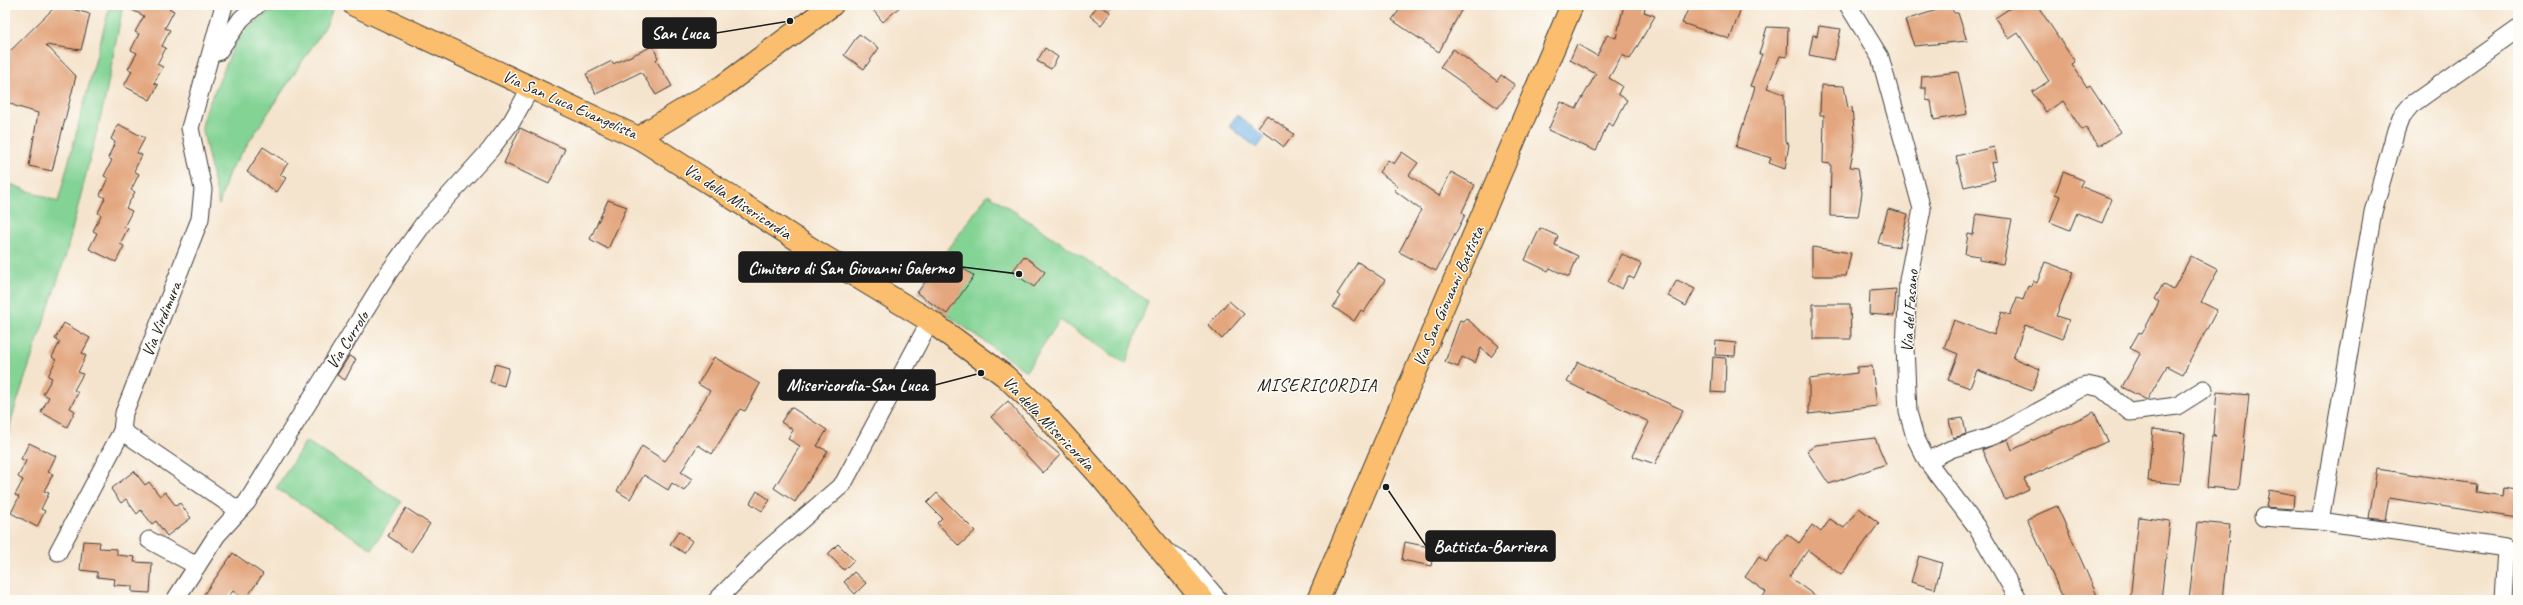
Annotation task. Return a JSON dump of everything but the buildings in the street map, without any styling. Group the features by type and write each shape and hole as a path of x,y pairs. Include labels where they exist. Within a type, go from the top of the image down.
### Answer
{"main road":[{"name":"Via San Luca Evangelista","path":"354,5 641,139 650,130 723,86 832,5"},
{"name":"Via San Giovanni Battista","path":"1322,596 1374,467 1478,229 1572,5"},
{"name":"Via della Misericordia","path":"641,139 818,253 930,321 1005,376 1036,405 1101,477 1157,547 1203,600"}],"street":[{"name":"Via Virdimura","path":"122,431 124,413 200,219 203,189 190,128 224,5"},
{"path":"233,5 240,9 255,6"},
{"name":"Via del Fasano","path":"1848,5 1880,58 1922,209 1908,280 1905,348 1908,412 1915,437 1927,461 1976,526 2019,600"},
{"path":"206,71 229,34 255,6"},
{"path":"2320,521 2373,212 2401,117 2411,105 2518,29"},
{"name":"Via Currolo","path":"175,600 217,535 238,510 247,502 389,272 424,223 494,144 512,121 531,87"},
{"path":"717,600 762,554 842,484 930,321"},
{"path":"1927,461 1951,449 1993,436 2087,385 2101,388 2130,412 2176,406 2204,389"},
{"path":"58,552 122,431 238,510"},
{"path":"2263,517 2320,521 2506,548 2503,600"},
{"path":"149,540 197,566"},
{"path":"1157,547 1188,564 1219,600"}],"green space":[{"path":"110,5 123,5 105,99 65,258 12,417 5,448 5,182 58,202"},
{"path":"288,5 323,5 332,10 327,24 229,172 219,205 202,127 205,113 235,44 246,29 264,15"},
{"path":"988,194 1148,301 1126,364 1060,320 1026,371 917,293"},
{"path":"306,441 402,502 372,549 276,488"}],"water":[{"path":"1237,115 1265,137 1257,148 1229,126"}],"place":[{"name":"San Luca","path":"790,21"},
{"name":"Cimitero di San Giovanni Galermo","path":"1019,274"},
{"name":"Misericordia-San Luca","path":"981,373"},
{"name":"Battista-Barriera","path":"1386,487"}],"district":[{"name":"MISERICORDIA","path":"1317,385"}]}
